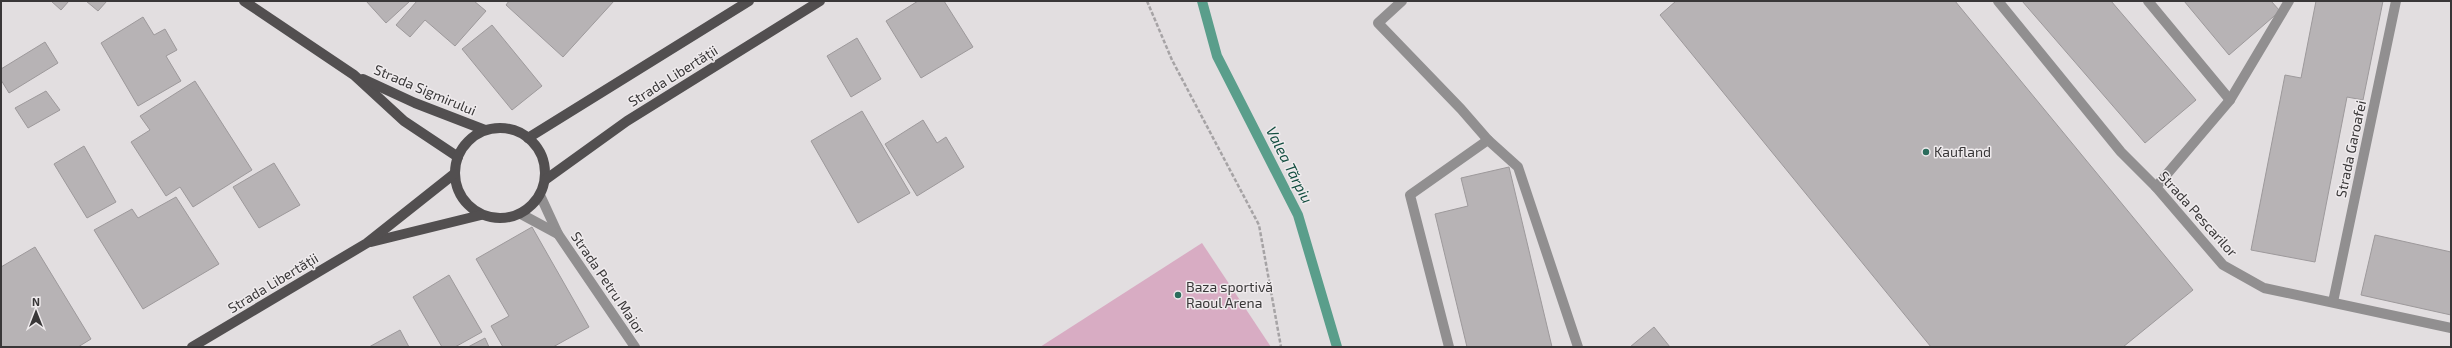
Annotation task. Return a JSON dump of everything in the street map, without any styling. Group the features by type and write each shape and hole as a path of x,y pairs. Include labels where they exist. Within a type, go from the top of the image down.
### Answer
{"main road":[{"name":"Strada Sigmirului","path":"244,1 354,75 404,121 458,157"},
{"name":"Strada Libertății","path":"528,138 749,1"},
{"name":"Strada Libertății","path":"545,180 628,121 820,1"},
{"name":"Strada Sigmirului","path":"354,75 415,103 485,130 500,128 515,130 528,138 536,146 542,157 545,180 540,195 532,206 521,214 508,218 494,219 481,215 471,208 462,198 456,187 454,174 458,157 464,146 485,130"},
{"name":"Strada Libertății","path":"192,347 367,243 454,174"},
{"name":"Strada Libertății","path":"367,243 481,215"}],"street":[{"path":"1402,1 1378,23 1461,108 1488,140 1518,167 1578,347"},
{"name":"Strada Pescarilor","path":"1998,1 2121,152 2156,187 2222,265 2264,288 2451,328"},
{"path":"2148,1 2230,100"},
{"path":"2156,187 2230,100 2289,1"},
{"name":"Strada Garoafei","path":"2333,302 2396,1"},
{"path":"1448,347 1410,195 1488,140"},
{"name":"Strada Petru Maior","path":"540,195 558,234 635,347"},
{"name":"Strada Petru Maior","path":"521,214 558,234"}],"path":[{"path":"1147,1 1172,60 1259,225 1282,347"}],"shaded area":[{"name":"Baza sportivă Raoul Arena","path":"1202,243 1271,347 1040,347"}],"building":[{"path":"51,1 69,1 61,10"},
{"path":"86,1 107,1 98,11"},
{"path":"366,1 410,1 386,23"},
{"path":"417,1 474,1 486,11 455,46 425,20 410,37 396,25"},
{"path":"509,1 614,1 563,57 506,5"},
{"path":"918,1 944,1 973,47 921,78 886,21"},
{"name":"Kaufland","path":"1676,1 1955,1 2193,290 2123,347 1931,347 1660,15"},
{"path":"2022,1 2111,1 2196,100 2145,143"},
{"path":"2184,1 2271,1 2280,11 2229,55"},
{"path":"2316,1 2383,1 2363,100 2347,97 2315,262 2251,250 2285,75 2301,78"},
{"path":"143,17 154,35 165,29 177,50 166,56 181,81 138,106 101,43"},
{"path":"492,25 542,86 512,110 462,49"},
{"path":"857,38 881,79 851,97 827,56"},
{"path":"45,42 58,63 9,93 1,80 1,69"},
{"path":"195,81 252,170 193,207 180,187 166,196 131,142 150,130 140,116"},
{"path":"46,91 60,110 28,128 15,108"},
{"path":"862,111 910,193 858,223 811,141"},
{"path":"923,120 937,143 946,137 964,167 917,196 885,144"},
{"path":"84,146 116,202 87,218 54,164"},
{"path":"274,163 300,205 259,228 233,187"},
{"path":"1509,167 1552,347 1467,347 1435,214 1468,206 1461,178"},
{"path":"176,197 219,264 143,309 94,230 132,209 138,218"},
{"path":"532,227 589,327 553,347 503,347 491,326 509,316 476,259"},
{"path":"2375,235 2451,252 2451,315 2361,295"},
{"path":"35,247 91,339 78,347 1,347 1,267"},
{"path":"449,275 482,332 455,347 442,347 413,297"},
{"path":"1654,327 1670,347 1630,347"},
{"path":"400,330 409,347 369,347"},
{"path":"485,338 489,347 468,347"}],"waterway":[{"name":"Valea Tărpiu","path":"1202,1 1217,56 1298,215 1337,347"}],"place":[{"name":"Kaufland","path":"1926,152"},
{"name":"Baza sportivă Raoul Arena","path":"1178,295"}]}
